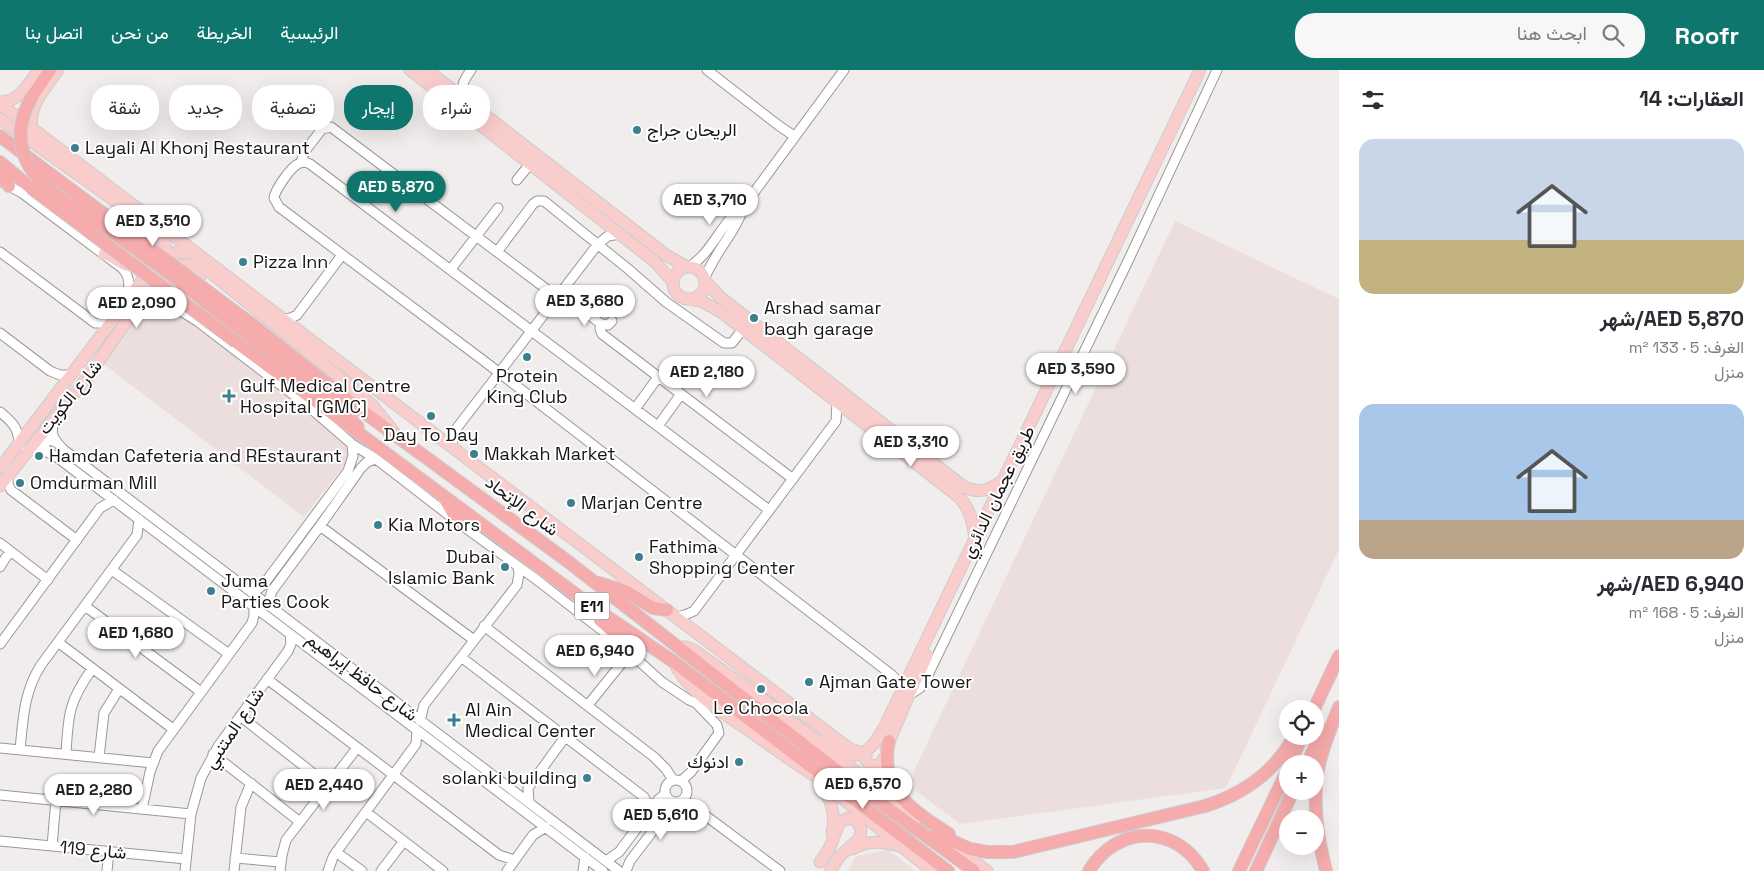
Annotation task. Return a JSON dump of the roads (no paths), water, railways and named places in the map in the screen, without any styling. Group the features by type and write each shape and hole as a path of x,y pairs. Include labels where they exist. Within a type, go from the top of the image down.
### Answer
{"highway":[{"path":"50,70 23,116 21,136 26,161 37,178 59,197 244,325 330,398 350,417 367,439"},
{"name":"شارع الإتحاد","path":"0,136 244,325 395,434 595,583 849,780 974,871"},
{"name":"E11","path":"0,162 31,188 318,405 367,439 593,607 674,662 948,871"},
{"path":"0,175 4,183"},
{"path":"296,397 318,405"},
{"path":"443,495 459,523"},
{"path":"595,583 619,588 649,606 672,614"},
{"path":"593,607 598,617 616,634 622,646"},
{"path":"1318,700 1339,656"},
{"path":"1314,700 1329,677"},
{"path":"1310,755 1339,697"},
{"path":"1326,871 1318,833 1316,792 1323,750 1339,707"},
{"path":"889,741 886,760 887,769 889,778 898,794 909,805 953,837 968,843 991,848 1046,843"},
{"path":"937,834 961,846 987,852 1013,852 1205,806 1224,800 1242,791 1264,774 1283,754 1288,745"},
{"path":"1239,871 1279,788"},
{"path":"1256,871 1289,800"},
{"path":"1089,871 1105,850 1128,838 1141,836 1155,836 1170,840 1194,857 1203,871"}],"main road":[{"path":"0,103 19,96 39,70"},
{"path":"19,96 23,105 33,101 58,70"},
{"path":"410,70 654,261 673,282"},
{"path":"427,70 447,85"},
{"name":"طريق عجمان الدائري","path":"899,805 888,784 884,771 884,758 911,673 1200,70"},
{"name":"طريق عجمان الدائري","path":"865,752 875,744 905,692 1208,70"},
{"path":"32,128 33,101"},
{"path":"0,103 46,140 78,162 850,749 865,752"},
{"path":"490,118 666,255 688,267"},
{"path":"0,119 187,253 224,285 314,355 379,413 395,434"},
{"path":"46,140 55,158"},
{"path":"104,254 114,257 129,267 137,265 152,244 152,240 150,234 140,225 133,214"},
{"path":"160,232 166,245 166,254 187,253"},
{"name":"شارع الكويت","path":"23,447 33,424 104,333 154,264 166,254"},
{"name":"شارع الكويت","path":"0,486 4,472 23,447 55,417 94,368 162,269 166,254"},
{"path":"197,321 190,313 164,295 162,290 164,285 179,266 184,264 213,283 224,285"},
{"path":"975,539 971,516 963,501 715,308 703,302 679,295 674,290 673,282 677,272 688,267 694,267 700,271 705,280 720,297 968,489 986,490 1004,480"},
{"path":"689,299 700,295 704,288 705,280"},
{"path":"94,368 95,356 108,339 104,333"},
{"path":"356,374 364,399"},
{"path":"893,446 900,447 910,455 915,455 919,452"},
{"path":"678,647 694,650 761,698 987,871"},
{"path":"674,662 678,671 687,682 712,705 818,778 932,871"},
{"path":"748,672 761,698"},
{"path":"814,740 824,742 846,754 865,752"},
{"path":"865,752 865,759 871,766 879,765 884,758"},
{"path":"817,866 831,834 834,818 830,799 818,778"},
{"path":"817,866 830,847 839,823 848,818 856,821 861,829 860,838 840,856 831,871"},
{"path":"831,871 849,852 863,844 880,841 903,847"}],"street":[{"path":"463,85 471,70"},
{"path":"707,70 793,138"},
{"path":"705,280 714,258 739,218 744,206 844,70"},
{"path":"612,321 608,325 601,324 558,295 476,237 331,127 322,129 305,151 301,162 295,166 274,195 275,202 279,207 736,554 892,675 905,692 920,688 1128,261 1217,70"},
{"path":"301,162 310,164 770,510"},
{"path":"516,180 530,164"},
{"path":"0,252 95,322 102,323 119,313 129,286 128,278 122,268 22,193 4,183"},
{"path":"497,252 533,204 539,200 546,202 599,242 666,302 724,343 732,343 743,329"},
{"path":"688,267 706,252 732,216 744,206"},
{"path":"451,269 498,208"},
{"path":"599,242 603,221"},
{"path":"452,447 453,433 599,242 608,236 620,234"},
{"path":"283,319 297,315 342,255"},
{"path":"111,344 128,326 140,309 153,301 166,302 197,321 296,397 352,444 376,458 459,523 537,580 622,646 662,682 685,698 696,703 712,705"},
{"path":"296,329 297,315"},
{"path":"601,324 602,334 793,479"},
{"path":"0,333 50,371 60,375 70,375"},
{"path":"50,371 55,381 57,392"},
{"path":"635,408 658,376"},
{"path":"658,426 681,394"},
{"path":"672,614 685,615 694,611 836,421 838,403"},
{"path":"0,412 12,421 22,424 33,424"},
{"path":"836,421 854,416"},
{"path":"54,442 53,427 55,417"},
{"path":"12,421 23,447 49,453"},
{"path":"440,437 453,433"},
{"path":"49,453 45,448 44,442 48,439 54,442"},
{"name":"شارع حافظ إبراهيم","path":"54,442 619,871"},
{"path":"270,606 269,596 320,526 351,474 354,456 352,444"},
{"name":"شارع حافظ إبراهيم","path":"49,453 114,500 151,530 600,869"},
{"path":"247,589 258,589 267,580 351,474 376,458"},
{"path":"4,472 9,487 13,492 78,540"},
{"path":"0,644 100,508 103,500 102,491"},
{"path":"100,508 114,500"},
{"path":"20,750 27,692 36,674 137,535 139,519"},
{"path":"320,526 474,640"},
{"path":"137,535 151,530"},
{"path":"0,543 48,580"},
{"path":"2,565 6,556 14,554"},
{"path":"420,721 424,706 517,585 519,578 518,566"},
{"path":"112,570 229,654"},
{"path":"267,580 270,585 276,586"},
{"path":"517,585 537,580"},
{"path":"86,606 201,692"},
{"path":"252,623 254,606"},
{"path":"693,630 694,611"},
{"path":"142,809 153,763 162,745 252,623 267,616"},
{"path":"484,626 588,705 654,758 677,781 686,786 683,801 630,861 626,871"},
{"path":"288,651 291,640 290,634"},
{"path":"59,642 173,729"},
{"path":"288,651 305,646"},
{"path":"588,705 620,664 623,655 622,646"},
{"name":"شارع المتنبي","path":"185,871 191,814 197,790 213,754 288,651"},
{"path":"461,657 644,797 651,810"},
{"path":"620,664 635,658"},
{"path":"66,754 71,706 78,690 92,669"},
{"path":"892,675 911,673"},
{"path":"267,679 499,855 514,860"},
{"path":"99,757 104,712 119,689"},
{"path":"606,861 619,852 661,797 665,787 691,772 719,733 717,725 696,703"},
{"path":"406,711 415,711 424,706"},
{"path":"240,716 328,785"},
{"path":"328,871 336,852 416,744 417,731"},
{"path":"514,792 528,788 566,737"},
{"path":"416,744 430,740"},
{"path":"0,748 153,763"},
{"path":"235,858 281,867 286,840 357,748"},
{"path":"213,754 300,822"},
{"path":"234,871 241,807 251,784"},
{"path":"528,788 529,802"},
{"path":"0,795 191,814"},
{"path":"644,797 661,797 668,800 683,801 780,871"},
{"path":"52,846 56,800"},
{"path":"366,812 439,870"},
{"path":"533,835 534,818"},
{"path":"499,855 507,870 533,835 546,827"},
{"name":"شارع 119","path":"0,841 186,859"},
{"path":"381,871 404,841"},
{"path":"106,871 109,851"},
{"path":"336,852 362,871"},
{"path":"619,852 621,860 625,862 630,861"},
{"path":"585,857 583,871 600,869"}],"place":[{"name":"الريحان جراج","path":"637,130"},
{"name":"Layali Al Khonj Restaurant","path":"75,148"},
{"name":"Pizza Inn","path":"243,262"},
{"name":"Arshad samar bagh garage","path":"754,318"},
{"name":"Protein King Club","path":"527,357"},
{"name":"Gulf Medical Centre Hospital [GMC]","path":"229,396"},
{"name":"Day To Day","path":"431,416"},
{"name":"Makkah Market","path":"474,454"},
{"name":"Hamdan Cafeteria and REstaurant","path":"39,456"},
{"name":"Omdurman Mill","path":"20,483"},
{"name":"Marjan Centre","path":"571,503"},
{"name":"Kia Motors","path":"378,525"},
{"name":"Fathima Shopping Center","path":"639,557"},
{"name":"Dubai Islamic Bank","path":"505,567"},
{"name":"Juma Parties Cook","path":"211,591"},
{"name":"Ajman Gate Tower","path":"809,682"},
{"name":"Le Chocola","path":"761,689"},
{"name":"Al Ain Medical Center","path":"454,720"},
{"name":"ادنوك","path":"739,762"},
{"name":"solanki building","path":"587,778"}]}
